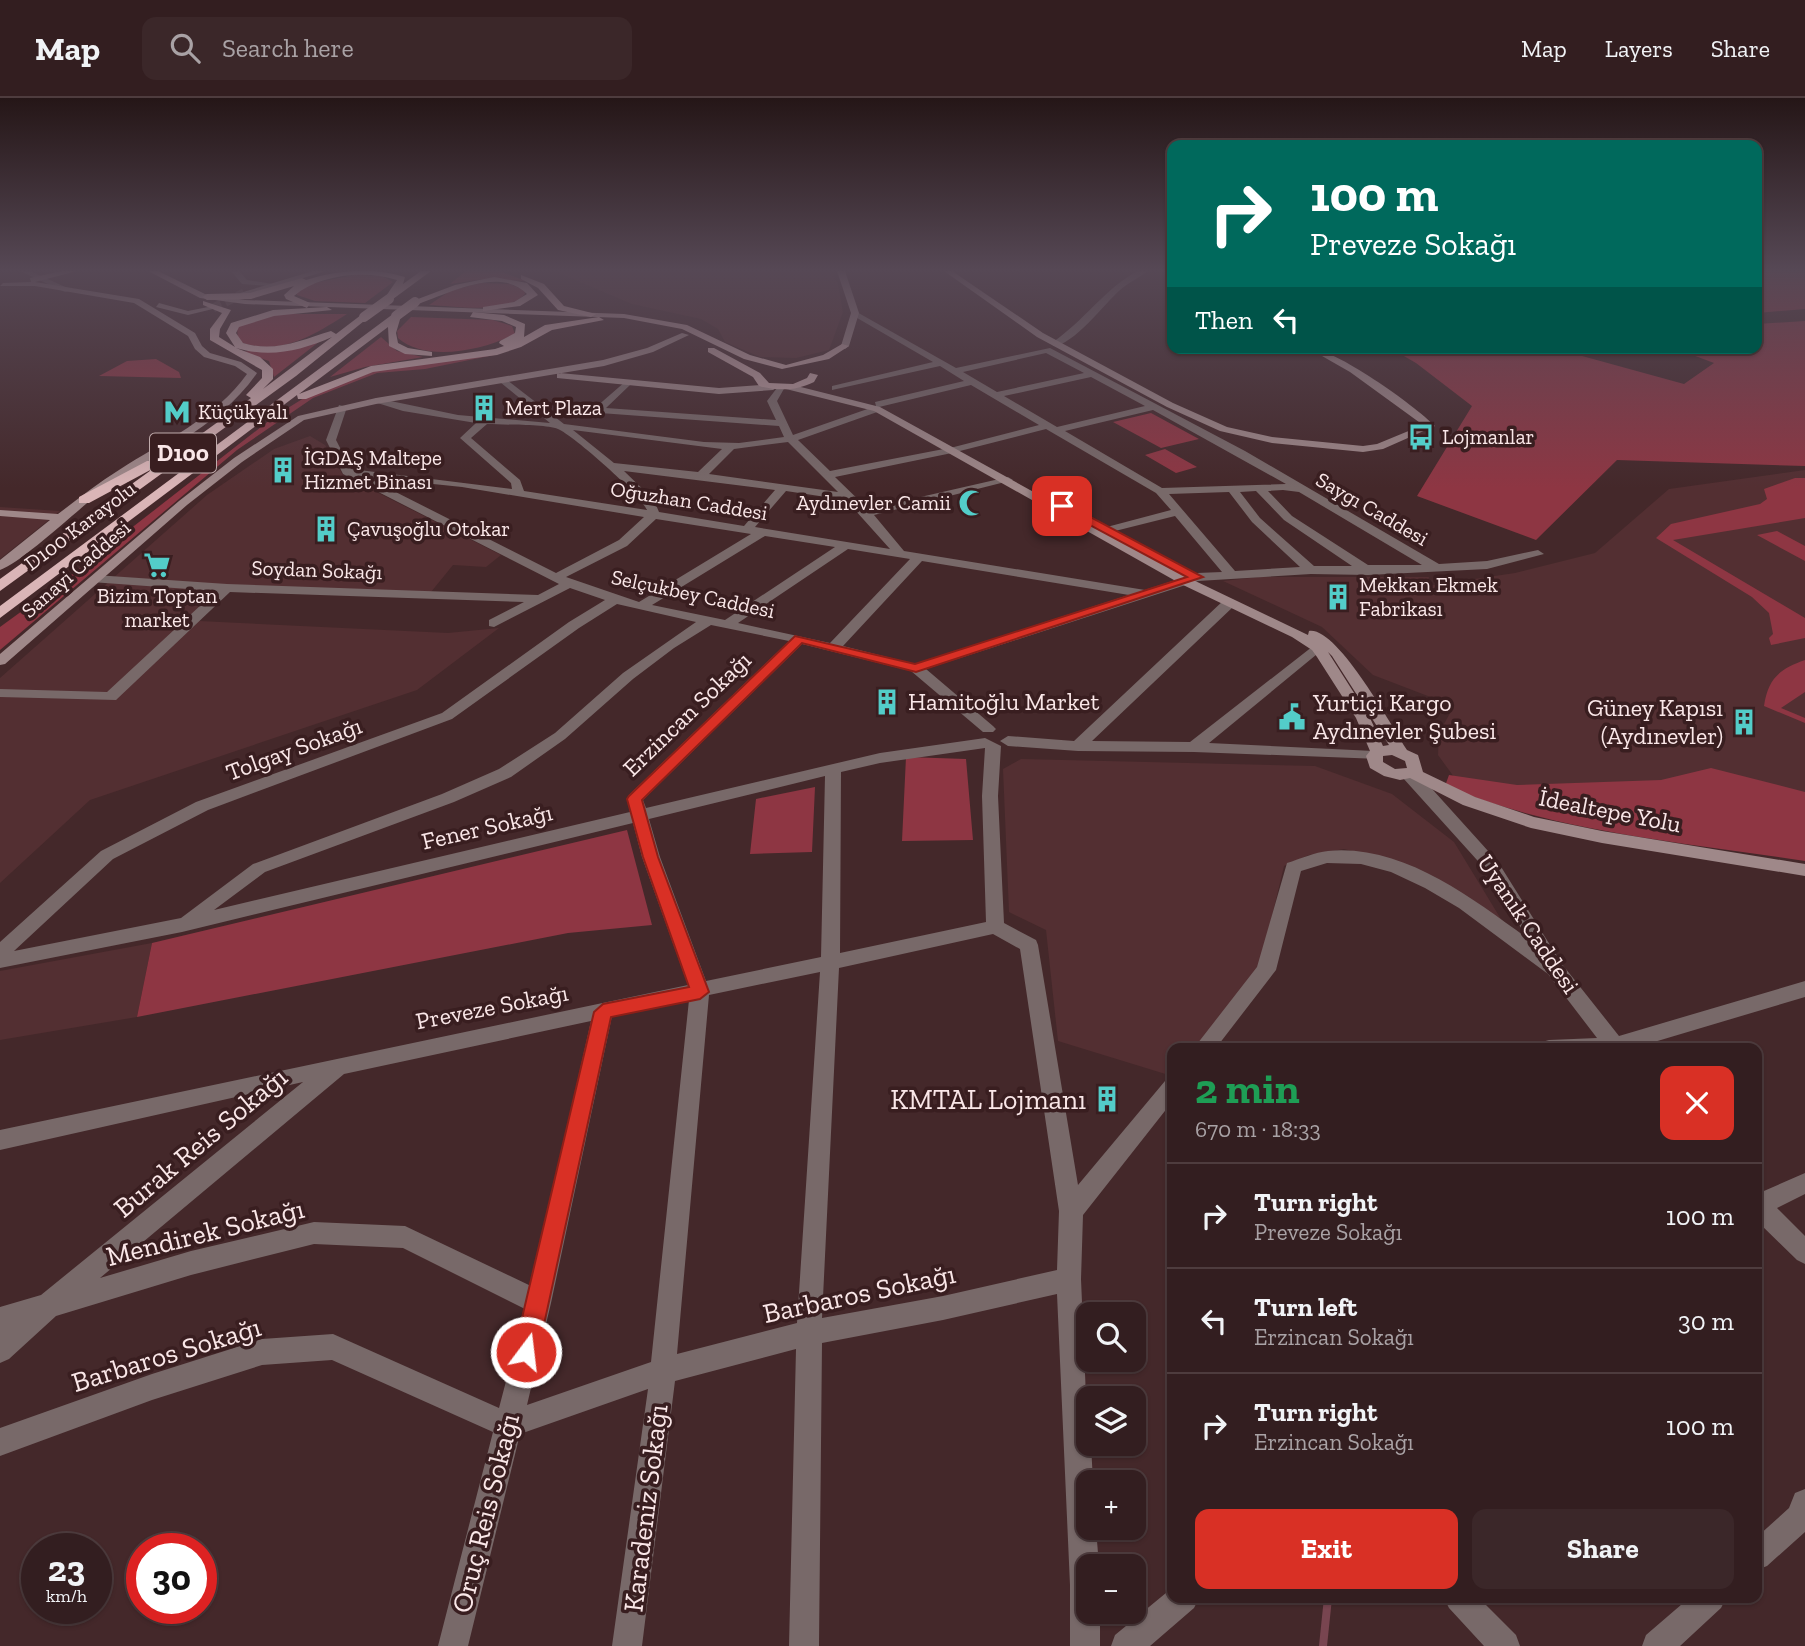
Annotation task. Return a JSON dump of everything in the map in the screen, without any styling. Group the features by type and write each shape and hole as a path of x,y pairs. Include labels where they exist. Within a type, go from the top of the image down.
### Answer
{"highway":[{"path":"219,343 262,363 268,369 267,379 223,422"},
{"path":"240,343 246,348 285,349 307,343"},
{"name":"D100 Karayolu","path":"0,586 329,343"},
{"name":"D100 Karayolu","path":"0,613 230,437 359,343"},
{"path":"393,343 418,353 455,354 497,343"},
{"path":"230,437 303,396 354,374 409,362 497,352 515,343"},
{"path":"84,500 209,433"}],"main road":[{"path":"0,566 84,500 167,444 246,385 252,373 248,369 207,355 196,343"},
{"name":"Sanayi Caddesi","path":"0,661 128,548 249,452 301,418 342,407 583,367 629,357 664,343"},
{"path":"699,343 756,377 762,384 877,407"},
{"path":"718,343 747,357 816,374 835,388 877,407 1107,531 1229,603 1317,646 1391,766"},
{"path":"1056,344 1208,424 1247,435 1363,449 1379,447 1430,426 1353,370 1323,354"},
{"path":"842,361 845,346"},
{"path":"678,388 725,385 785,366 826,357 845,346"},
{"path":"576,378 573,375 583,367"},
{"path":"539,373 626,384 738,392 801,385 816,374"},
{"path":"956,449 1191,579 1328,643 1350,670 1400,751 1416,762 1391,766"},
{"path":"0,513 63,518"},
{"path":"1391,766 1400,751"},
{"name":"İdealtepe Yolu","path":"1391,766 1469,801 1531,822 1602,837 1805,870"}],"street":[{"path":"905,343 1160,491 1231,574"},
{"path":"955,371 1047,350 1301,489"},
{"path":"835,388 938,363"},
{"path":"996,395 1092,374"},
{"path":"503,380 610,466 650,502 654,514"},
{"path":"376,401 405,409 484,421 558,426 730,447 835,427 877,407 974,381"},
{"path":"558,426 584,422 626,384"},
{"path":"781,387 772,401 789,437 866,513 901,555"},
{"path":"342,407 331,440 347,472"},
{"path":"827,475 1154,407"},
{"path":"597,410 782,423"},
{"path":"484,421 465,438 516,482 519,494"},
{"path":"701,476 730,447"},
{"path":"610,466 850,497"},
{"name":"Oğuzhan Caddesi","path":"347,472 654,514 1148,594"},
{"name":"Selçukbey Caddesi","path":"347,472 563,580 613,601 799,639 916,668 991,738"},
{"path":"866,513 1008,480"},
{"path":"746,530 783,488"},
{"path":"1258,488 1288,518 1368,571"},
{"path":"1232,489 1256,520 1311,570"},
{"name":"Saygı Caddesi","path":"1160,491 1301,489 1437,568"},
{"path":"1107,531 1178,512"},
{"name":"Soydan Sokağı","path":"494,623 538,599 563,580 623,543 654,514"},
{"path":"640,607 763,532"},
{"path":"726,625 845,546"},
{"path":"916,668 1191,579 1311,570 1368,571 1487,565 1538,554"},
{"path":"834,647 918,558"},
{"name":"Soydan Sokağı","path":"96,579 227,588 538,599"},
{"path":"0,693 111,697 227,588"},
{"name":"Tolgay Sokağı","path":"0,953 107,855 202,806 447,716 613,601"},
{"path":"1078,746 1229,603"},
{"path":"183,925 259,868 448,798 505,773 560,736 628,676 669,645 708,621"},
{"name":"Erzincan Sokağı","path":"700,992 638,817 635,799 799,639"},
{"path":"1194,747 1317,646"},
{"path":"991,738 990,796 995,927 1029,945 1071,1211 1069,1279 1085,1585 1085,1646"},
{"path":"880,758 991,738 1078,746 1194,747 1334,755 1391,766"},
{"name":"Fener Sokağı","path":"0,961 183,925 880,758 935,752 991,738"},
{"path":"935,752 965,751 978,755 990,796"},
{"name":"Uyanık Caddesi","path":"1391,766 1436,804 1493,866 1555,969 1612,1043"},
{"path":"804,1646 809,1334 830,963 834,769"},
{"path":"1208,1043 1266,970 1293,867 1322,856 1345,854 1372,858 1412,874 1457,899 1555,969"},
{"name":"Preveze Sokağı","path":"0,1140 342,1063 700,992 995,927"},
{"path":"1628,1043 1805,989"},
{"name":"Karadeniz Sokağı","path":"628,1646 663,1371 700,992"},
{"name":"Oruç Reis Sokağı","path":"453,1646 539,1303 603,1012"},
{"name":"Burak Reis Sokağı","path":"0,1350 50,1304 342,1063"},
{"path":"1071,1211 1167,1093"},
{"path":"1762,1204 1805,1183"},
{"path":"1762,1210 1805,1252"},
{"name":"Mendirek Sokağı","path":"0,1320 191,1263 314,1233 405,1237 539,1303"},
{"name":"Barbaros Sokağı","path":"0,1442 152,1387 262,1352 333,1348 507,1425 663,1371 809,1334 943,1308 1069,1279"},
{"path":"1762,1551 1800,1517 1805,1503"},
{"path":"1126,1646 1178,1603"},
{"path":"1464,1603 1505,1646"},
{"path":"1657,1646 1705,1603"}],"shaded area":[{"path":"245,343 289,343 267,347"},
{"path":"317,343 274,377 269,361 242,352"},
{"path":"373,343 388,343 397,351 423,357 365,367 330,377"},
{"path":"406,343 493,343 472,349 439,352"},
{"path":"728,343 831,343 829,350 796,358 760,357"},
{"path":"1762,343 1805,343 1805,466 1617,460 1536,540 1417,496 1472,406 1400,354 1575,354 1684,384 1714,363 1690,354 1762,354"},
{"path":"499,354 425,369 377,373 313,398 237,450 0,650 0,627 275,416 304,398 377,370"},
{"path":"156,359 179,372 181,378 99,376 127,361"},
{"path":"1151,413 1199,439 1161,448 1113,422"},
{"path":"310,436 325,445 343,475 501,555 486,567 453,565 431,592 235,586 199,621 448,633 499,628 417,690 90,800 0,883 0,678 207,495 274,449"},
{"path":"1165,449 1197,467 1176,473 1145,455"},
{"path":"1805,470 1805,856 1454,777 1438,755 1439,733 1454,706 1373,675 1322,627 1223,581 1259,577 1429,577 1427,586 1515,573 1595,553 1669,489"},
{"path":"1795,478 1805,478 1805,518 1673,540 1805,618 1805,638 1771,645 1769,638 1773,634 1769,613 1752,597 1656,538 1671,524 1760,504 1767,499 1764,489"},
{"path":"0,507 60,511 0,559"},
{"path":"1777,531 1805,546 1805,561 1757,535"},
{"path":"1805,660 1805,692 1781,708 1805,718 1805,723 1764,706 1768,689 1776,676"},
{"path":"906,757 966,759 973,840 902,841"},
{"path":"1021,759 1315,766 1392,794 1454,842 1507,929 1380,858 1344,849 1309,855 1284,866 1260,966 1199,1043 1167,1043 1167,1074 1058,1041 1046,930 1009,912 1003,769"},
{"path":"1711,768 1805,792 1805,861 1577,825 1488,802 1445,786 1449,775 1517,785 1661,780"},
{"path":"815,787 812,852 750,854 756,799"},
{"path":"627,830 652,925 568,933 137,1017 152,943"},
{"path":"152,943 137,1017 0,1040 0,971"}],"waterway":[{"path":"1323,1646 1327,1603"}],"place":[{"name":"Mert Plaza","path":"484,408"},
{"name":"Küçükyalı","path":"177,412"},
{"name":"Lojmanlar","path":"1421,437"},
{"name":"İGDAŞ Maltepe Hizmet Binası","path":"283,470"},
{"name":"Aydınevler Camii","path":"972,503"},
{"name":"Çavuşoğlu Otokar","path":"326,529"},
{"name":"Bizim Toptan market","path":"157,565"},
{"name":"Mekkan Ekmek Fabrikası","path":"1338,597"},
{"name":"Hamitoğlu Market","path":"887,702"},
{"name":"Yurtiçi Kargo Aydınevler Şubesi","path":"1292,717"},
{"name":"Güney Kapısı (Aydınevler)","path":"1744,722"},
{"name":"KMTAL Lojmanı","path":"1107,1099"}],"route":[{"path":"526,1352 603,1012 700,992 650,857 635,799 799,639 916,668 1197,577 1062,506"}]}
